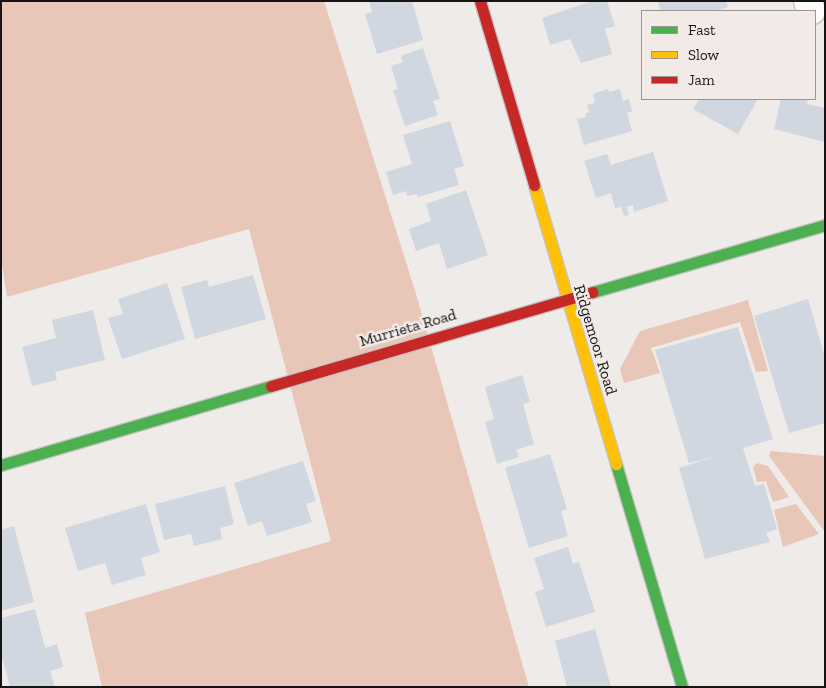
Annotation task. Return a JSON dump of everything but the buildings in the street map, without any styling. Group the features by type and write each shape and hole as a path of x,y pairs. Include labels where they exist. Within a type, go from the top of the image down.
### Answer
{"main road":[{"name":"Ridgemoor Road","path":"480,1 566,299 682,687"},
{"name":"Murrieta Road","path":"1,465 825,225"}],"shaded area":[{"path":"1,1 324,1 416,294 529,687 102,687 85,613 331,541 249,229 7,297 1,258"},
{"path":"748,300 768,371 756,372 740,322 651,348 660,373 624,383 620,369 640,331"},
{"path":"771,451 825,456 825,532 769,456"},
{"path":"757,463 768,466 789,497 773,502 766,481 757,482 753,467"},
{"path":"796,504 819,534 783,547 774,510"}],"traffic: fast":[{"path":"593,292 825,225"},
{"path":"1,465 271,386"},
{"path":"616,464 682,687"}],"traffic: slow":[{"path":"534,185 616,464"}],"traffic: jam":[{"path":"480,1 534,185"},
{"path":"271,386 593,292"}]}
